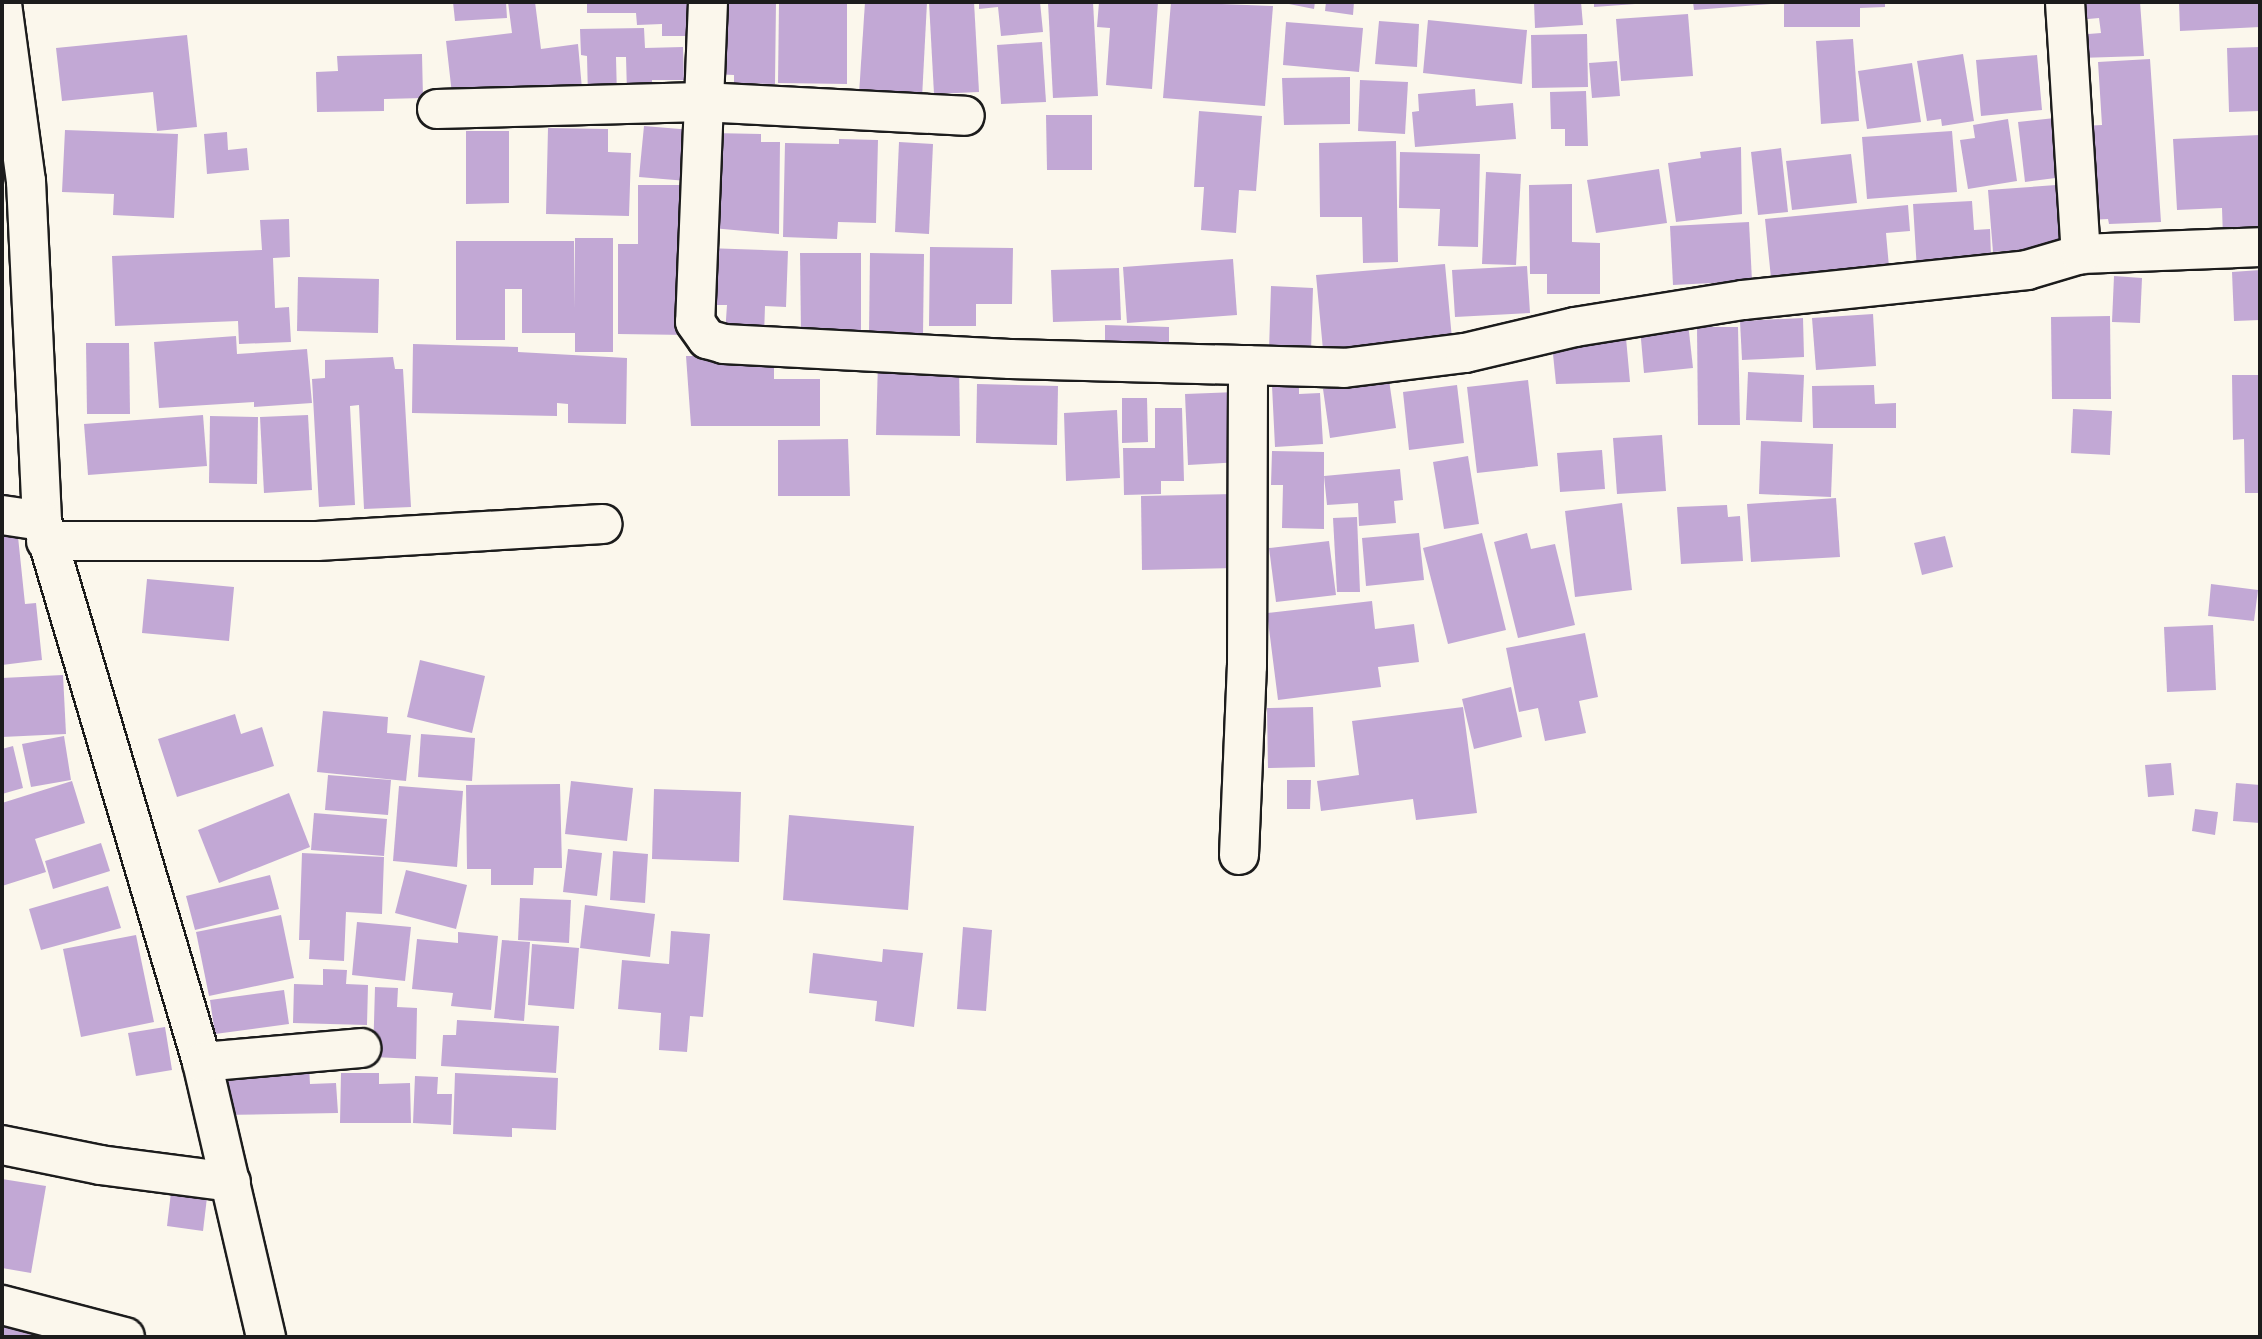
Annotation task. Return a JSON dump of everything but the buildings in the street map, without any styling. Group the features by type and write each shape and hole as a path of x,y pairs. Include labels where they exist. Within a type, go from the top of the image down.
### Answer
{"street":[{"path":"708,2 695,322 707,339 724,345 1010,359 1344,368 1465,353 1588,325 1871,283 2027,270 2081,254 2260,247"},
{"path":"2065,2 2081,254"},
{"path":"2,4 26,181 44,531 202,1062 266,1337"},
{"path":"438,109 702,102 965,116"},
{"path":"1239,855 1247,666 1248,365"},
{"path":"2,515 44,531 317,541 602,524"},
{"path":"202,1062 361,1048"},
{"path":"2,1145 100,1165 231,1182"},
{"path":"2,1304 125,1337"}]}
